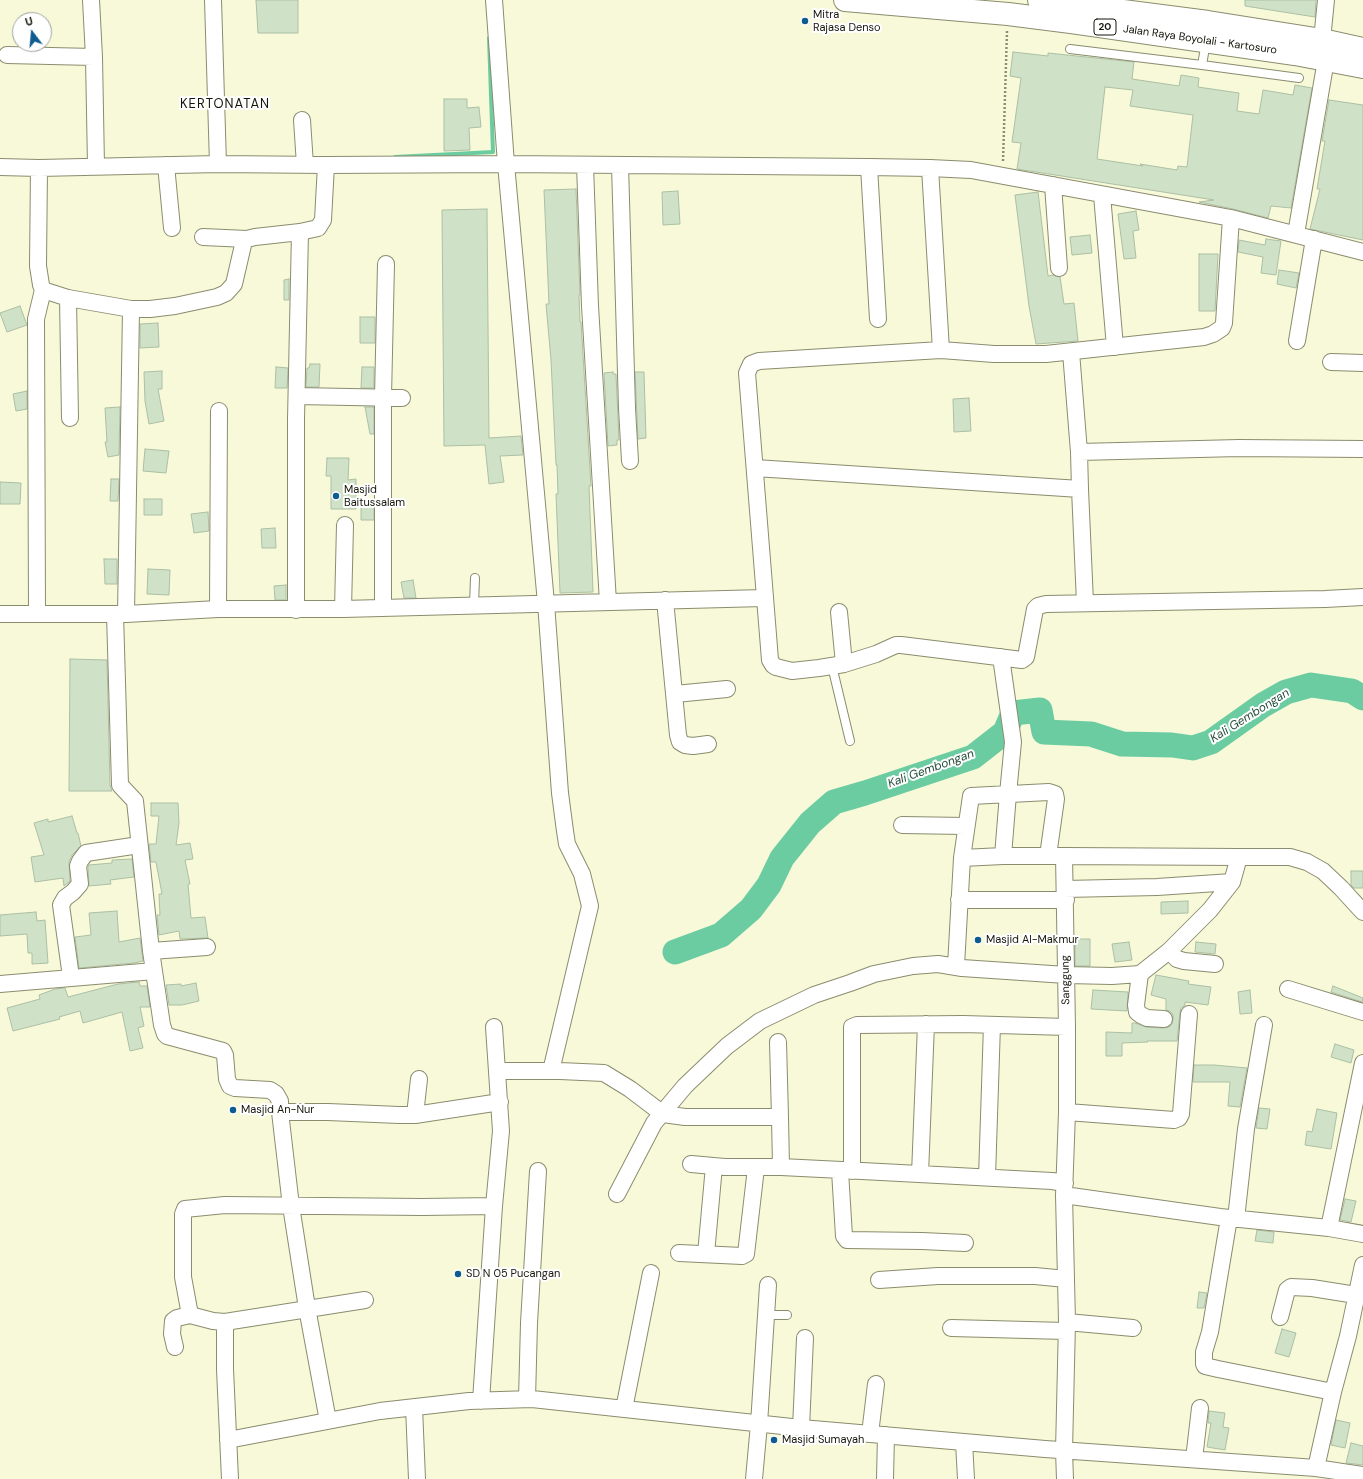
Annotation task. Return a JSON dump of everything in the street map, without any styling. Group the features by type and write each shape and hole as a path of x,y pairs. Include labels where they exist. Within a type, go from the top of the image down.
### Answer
{"highway":[{"name":"Jalan Raya Boyolali - Kartosuro","path":"845,0 1207,32"},
{"name":"Jalan Raya Boyolali - Kartosuro","path":"1039,0 1207,32 1324,50 1363,49"},
{"name":"Jalan Raya Boyolali - Kartosuro","path":"1324,50 1363,67"}],"street":[{"path":"91,0 94,57 96,166"},
{"path":"213,0 218,164"},
{"path":"494,0 506,164 565,831 567,844 582,874 590,906 551,1071"},
{"path":"1296,234 1324,50 1326,0"},
{"path":"7,55 94,57"},
{"path":"302,120 305,161"},
{"path":"0,167 39,168 305,161 326,165 506,164 869,167 971,170 1231,218 1363,252"},
{"path":"166,165 172,228"},
{"path":"203,237 247,239 318,228 322,224 323,220 326,165"},
{"path":"585,165 591,314 608,602"},
{"path":"620,165 627,408 630,461"},
{"path":"869,167 878,319"},
{"path":"37,613 36,319 43,290 38,266 39,168"},
{"path":"930,168 941,350"},
{"path":"1053,185 1059,268"},
{"path":"1102,195 1115,347"},
{"path":"1231,218 1224,323 1222,328 1216,333 1204,337 1071,352 1028,355 941,350 883,352 754,362 748,368 747,373 769,656 773,665 776,667 792,671 838,665 876,654 896,645 1022,660 1025,658 1035,609 1038,606 1049,603 1325,599 1363,597"},
{"path":"296,610 297,396 300,232"},
{"path":"43,290 68,298 131,309 150,309 174,306 217,297 226,293 234,284 243,245 247,239"},
{"path":"1296,340 1314,239"},
{"path":"383,608 383,397 386,264"},
{"path":"68,298 70,418"},
{"path":"131,309 120,614 119,778 121,787 135,801 151,951 164,1034 178,1040 223,1051 225,1055 227,1079 230,1086 236,1088 270,1090 280,1101 291,1206 307,1308 328,1421"},
{"path":"1071,352 1079,452 1085,603"},
{"path":"1331,362 1363,363"},
{"path":"297,396 402,398"},
{"path":"218,609 220,411"},
{"path":"1079,452 1239,448 1363,449"},
{"path":"755,468 1080,488"},
{"path":"343,609 345,525"},
{"path":"0,614 120,614 218,609 296,610 764,598"},
{"path":"665,600 678,735 680,742 685,745 693,746 708,744"},
{"path":"838,665 839,612"},
{"path":"1001,657 1014,742 1003,856"},
{"path":"675,694 727,689"},
{"path":"956,966 962,858 971,796 1049,792 1055,795 1056,798 1048,856"},
{"path":"902,825 966,826"},
{"path":"71,977 61,906 65,898 80,884 78,866 80,861 86,853 139,845"},
{"path":"962,858 1003,856 1290,857 1307,862 1323,871 1363,912"},
{"name":"Sanggung","path":"1064,856 1067,1027 1067,1112 1064,1189 1066,1279 1065,1479"},
{"path":"617,1194 654,1123 685,1086 716,1056 760,1021 814,996 874,974 913,966 938,964 1066,976 1112,976 1140,974 1169,951 1210,910 1232,882 1239,857"},
{"path":"959,900 1232,882"},
{"path":"151,951 207,947"},
{"path":"1169,951 1177,959 1184,961 1215,964"},
{"path":"0,984 154,971"},
{"path":"1140,974 1136,1005 1137,1012 1141,1016 1147,1018 1164,1019"},
{"path":"1288,989 1363,1012"},
{"path":"1067,1112 1174,1120 1179,1118 1181,1114 1189,1014"},
{"path":"965,1244 922,1241 847,1240 844,1236 852,1027 857,1025 926,1024 1067,1027"},
{"path":"920,1174 926,1024"},
{"path":"987,1177 992,1025"},
{"path":"1264,1025 1246,1129 1233,1219 1217,1285 1210,1332 1204,1352 1204,1364 1206,1366 1218,1369 1333,1392"},
{"path":"481,1401 494,1206 501,1131 494,1027"},
{"path":"778,1042 781,1167"},
{"path":"1329,1228 1363,1064"},
{"path":"498,1071 604,1073 630,1089 663,1114 685,1117 780,1117"},
{"path":"415,1115 419,1079"},
{"path":"280,1112 328,1112 406,1116 500,1102"},
{"path":"691,1164 987,1177 1233,1219 1329,1228 1363,1234"},
{"path":"706,1254 714,1166"},
{"path":"679,1253 742,1256 747,1253 756,1168"},
{"path":"534,1400 529,1323 538,1171"},
{"path":"190,1315 182,1277 185,1209 225,1205 494,1206"},
{"path":"1307,1472 1333,1392 1348,1336 1363,1265"},
{"path":"624,1409 651,1273"},
{"path":"879,1280 938,1276 1035,1276 1066,1279"},
{"path":"754,1479 768,1285"},
{"path":"1280,1317 1287,1290 1291,1286 1356,1295"},
{"path":"175,1347 172,1334 173,1322 176,1318 190,1315 213,1321 225,1322 365,1300"},
{"path":"225,1322 225,1369 230,1479"},
{"path":"952,1328 1066,1326 1133,1328"},
{"path":"801,1428 805,1338"},
{"path":"876,1384 878,1435 885,1479"},
{"path":"228,1440 380,1411 481,1401 534,1400 878,1435 1064,1451 1194,1459 1307,1472 1363,1475"},
{"path":"414,1407 416,1479"},
{"path":"1194,1459 1200,1408"},
{"path":"964,1442 966,1479"}],"lane":[{"path":"1202,65 1207,32"},
{"path":"1070,49 1300,78"},
{"path":"474,605 475,578"},
{"path":"838,665 850,740"},
{"path":"766,1315 787,1315"}],"path":[{"path":"1002,176 1008,14"}],"building":[{"path":"256,0 298,0 298,33 258,33"},
{"path":"1245,0 1316,0 1315,17 1245,6"},
{"path":"1013,52 1048,56 1048,53 1134,62 1132,79 1179,86 1181,75 1199,78 1198,87 1239,93 1237,111 1259,114 1263,90 1293,95 1295,85 1312,88 1291,208 1271,206 1268,218 1199,202 1214,200 1017,169 1021,143 1012,142 1021,78 1010,76","holes":["1105,87 1133,90 1130,106 1193,115 1187,167 1178,166 1177,170 1097,159"]},
{"path":"444,99 467,99 467,108 479,107 481,127 469,128 470,150 444,151"},
{"path":"1329,100 1363,105 1363,240 1310,229 1320,189 1317,189 1325,141 1322,141"},
{"path":"576,189 580,322 591,486 589,486 593,592 560,593 556,494 558,494 557,465 546,304 549,304 544,190"},
{"path":"678,191 680,224 663,225 662,192"},
{"path":"1038,192 1048,276 1053,275 1060,277 1064,304 1074,303 1078,341 1036,344 1029,306 1015,195"},
{"path":"487,209 489,438 521,436 523,455 500,456 504,482 489,484 485,445 444,446 442,210"},
{"path":"1136,211 1139,230 1133,231 1136,258 1124,259 1118,214"},
{"path":"1090,235 1092,253 1072,255 1070,237"},
{"path":"1266,239 1281,241 1276,275 1261,273 1263,257 1238,252 1239,240 1265,245"},
{"path":"1199,254 1218,254 1215,311 1199,311"},
{"path":"1279,270 1299,273 1296,288 1277,284"},
{"path":"289,279 289,300 284,300 284,280"},
{"path":"20,306 27,325 7,332 0,313"},
{"path":"360,317 375,317 375,343 360,343"},
{"path":"158,323 159,347 140,348 140,324"},
{"path":"310,364 320,364 319,387 306,387 307,368 309,368"},
{"path":"276,367 288,368 287,388 275,388"},
{"path":"362,367 374,367 374,388 361,388"},
{"path":"162,371 162,389 158,389 164,421 149,424 145,401 144,372"},
{"path":"613,372 613,374 616,374 619,440 617,440 617,445 608,446 604,373"},
{"path":"635,372 644,372 646,438 638,439"},
{"path":"27,391 27,409 16,411 13,394"},
{"path":"969,398 971,431 954,432 953,399"},
{"path":"120,407 119,455 108,457 105,442 107,442 105,408"},
{"path":"365,407 374,407 374,434 370,434"},
{"path":"145,449 169,451 166,473 143,471"},
{"path":"327,458 349,458 348,480 356,479 356,509 331,509 331,476 326,476"},
{"path":"111,479 119,479 118,501 110,501"},
{"path":"0,482 21,483 20,504 0,504"},
{"path":"144,499 162,499 162,515 144,515"},
{"path":"374,505 374,520 361,520 361,506"},
{"path":"208,512 209,531 194,533 191,514"},
{"path":"275,528 276,548 262,548 261,529"},
{"path":"104,559 117,559 117,584 105,584"},
{"path":"148,569 170,570 169,595 147,594"},
{"path":"413,580 416,598 404,598 401,582"},
{"path":"286,585 286,600 275,600 274,586"},
{"path":"70,659 107,660 110,785 112,791 69,791"},
{"path":"151,803 178,803 179,823 176,845 190,843 193,859 185,860 190,884 188,884 191,918 205,917 208,938 180,939 179,931 159,935 157,915 160,915 159,894 162,894 156,862 151,862 149,844 156,844 159,816 151,816"},
{"path":"72,816 81,846 72,855 69,862 70,881 64,886 63,878 35,882 31,857 44,855 34,823 48,819 48,822"},
{"path":"132,859 134,877 110,880 111,884 89,886 89,865 112,863 112,860"},
{"path":"1351,871 1363,871 1363,888 1354,888 1351,885"},
{"path":"1188,901 1188,913 1161,914 1161,902"},
{"path":"117,911 119,942 140,938 143,961 79,968 75,937 91,935 89,913"},
{"path":"36,912 37,921 45,920 48,963 32,964 32,953 28,953 27,934 0,936 0,915"},
{"path":"1075,939 1090,939 1090,966 1075,966"},
{"path":"1129,942 1132,960 1115,962 1112,944"},
{"path":"1196,942 1216,944 1215,954 1195,952"},
{"path":"1156,975 1189,981 1188,984 1211,987 1208,1005 1185,1002 1185,1005 1181,1008 1177,1041 1122,1043 1122,1056 1106,1056 1106,1032 1132,1033 1132,1023 1146,1027 1163,1028 1169,1027 1172,1024 1173,1015 1170,1011 1166,1010 1166,999 1151,995"},
{"path":"139,982 140,986 147,986 150,1007 140,1007 144,1026 138,1028 143,1048 130,1051 122,1012 83,1023 80,1011 59,1017 60,1019 13,1031 7,1008 40,999 39,995 55,989 65,988 68,997 118,984"},
{"path":"196,983 199,1001 182,1005 169,1005 166,985 181,984 181,986"},
{"path":"1333,986 1363,998 1362,1002 1331,992"},
{"path":"1093,990 1128,992 1127,1011 1091,1009"},
{"path":"1250,990 1252,1013 1240,1014 1238,992"},
{"path":"1335,1044 1354,1050 1351,1063 1331,1057"},
{"path":"1194,1065 1247,1068 1240,1107 1228,1106 1230,1082 1193,1082"},
{"path":"1259,1108 1270,1109 1267,1129 1256,1128"},
{"path":"1317,1109 1337,1113 1331,1149 1305,1145 1307,1131 1312,1132"},
{"path":"1345,1199 1356,1201 1351,1222 1340,1220"},
{"path":"1257,1230 1274,1232 1273,1243 1255,1241"},
{"path":"1199,1292 1207,1293 1204,1308 1197,1308"},
{"path":"1282,1329 1296,1333 1289,1357 1275,1353"},
{"path":"1209,1411 1225,1413 1223,1427 1229,1428 1225,1450 1207,1447 1211,1423 1208,1423"},
{"path":"1336,1420 1350,1423 1345,1448 1331,1445"},
{"path":"1351,1443 1363,1446 1363,1465 1346,1463"}],"waterway":[{"path":"395,157 493,152 489,38"},
{"name":"Kali Gembongan","path":"675,952 721,935 751,909 769,885 782,858 810,823 834,802 973,757 1005,732 1013,713 1040,710 1044,732 1091,734 1122,744 1172,745 1193,748 1211,742 1263,705 1286,692 1311,685 1352,691 1363,698"}],"place":[{"name":"Mitra Rajasa Denso","path":"805,21"},
{"name":"Masjid Baitussalam","path":"336,496"},
{"name":"Masjid Al-Makmur","path":"978,940"},
{"name":"Masjid An-Nur","path":"233,1110"},
{"name":"SD N 05 Pucangan","path":"458,1274"},
{"name":"Masjid Sumayah","path":"774,1440"}],"district":[{"name":"KERTONATAN","path":"225,105"}]}
